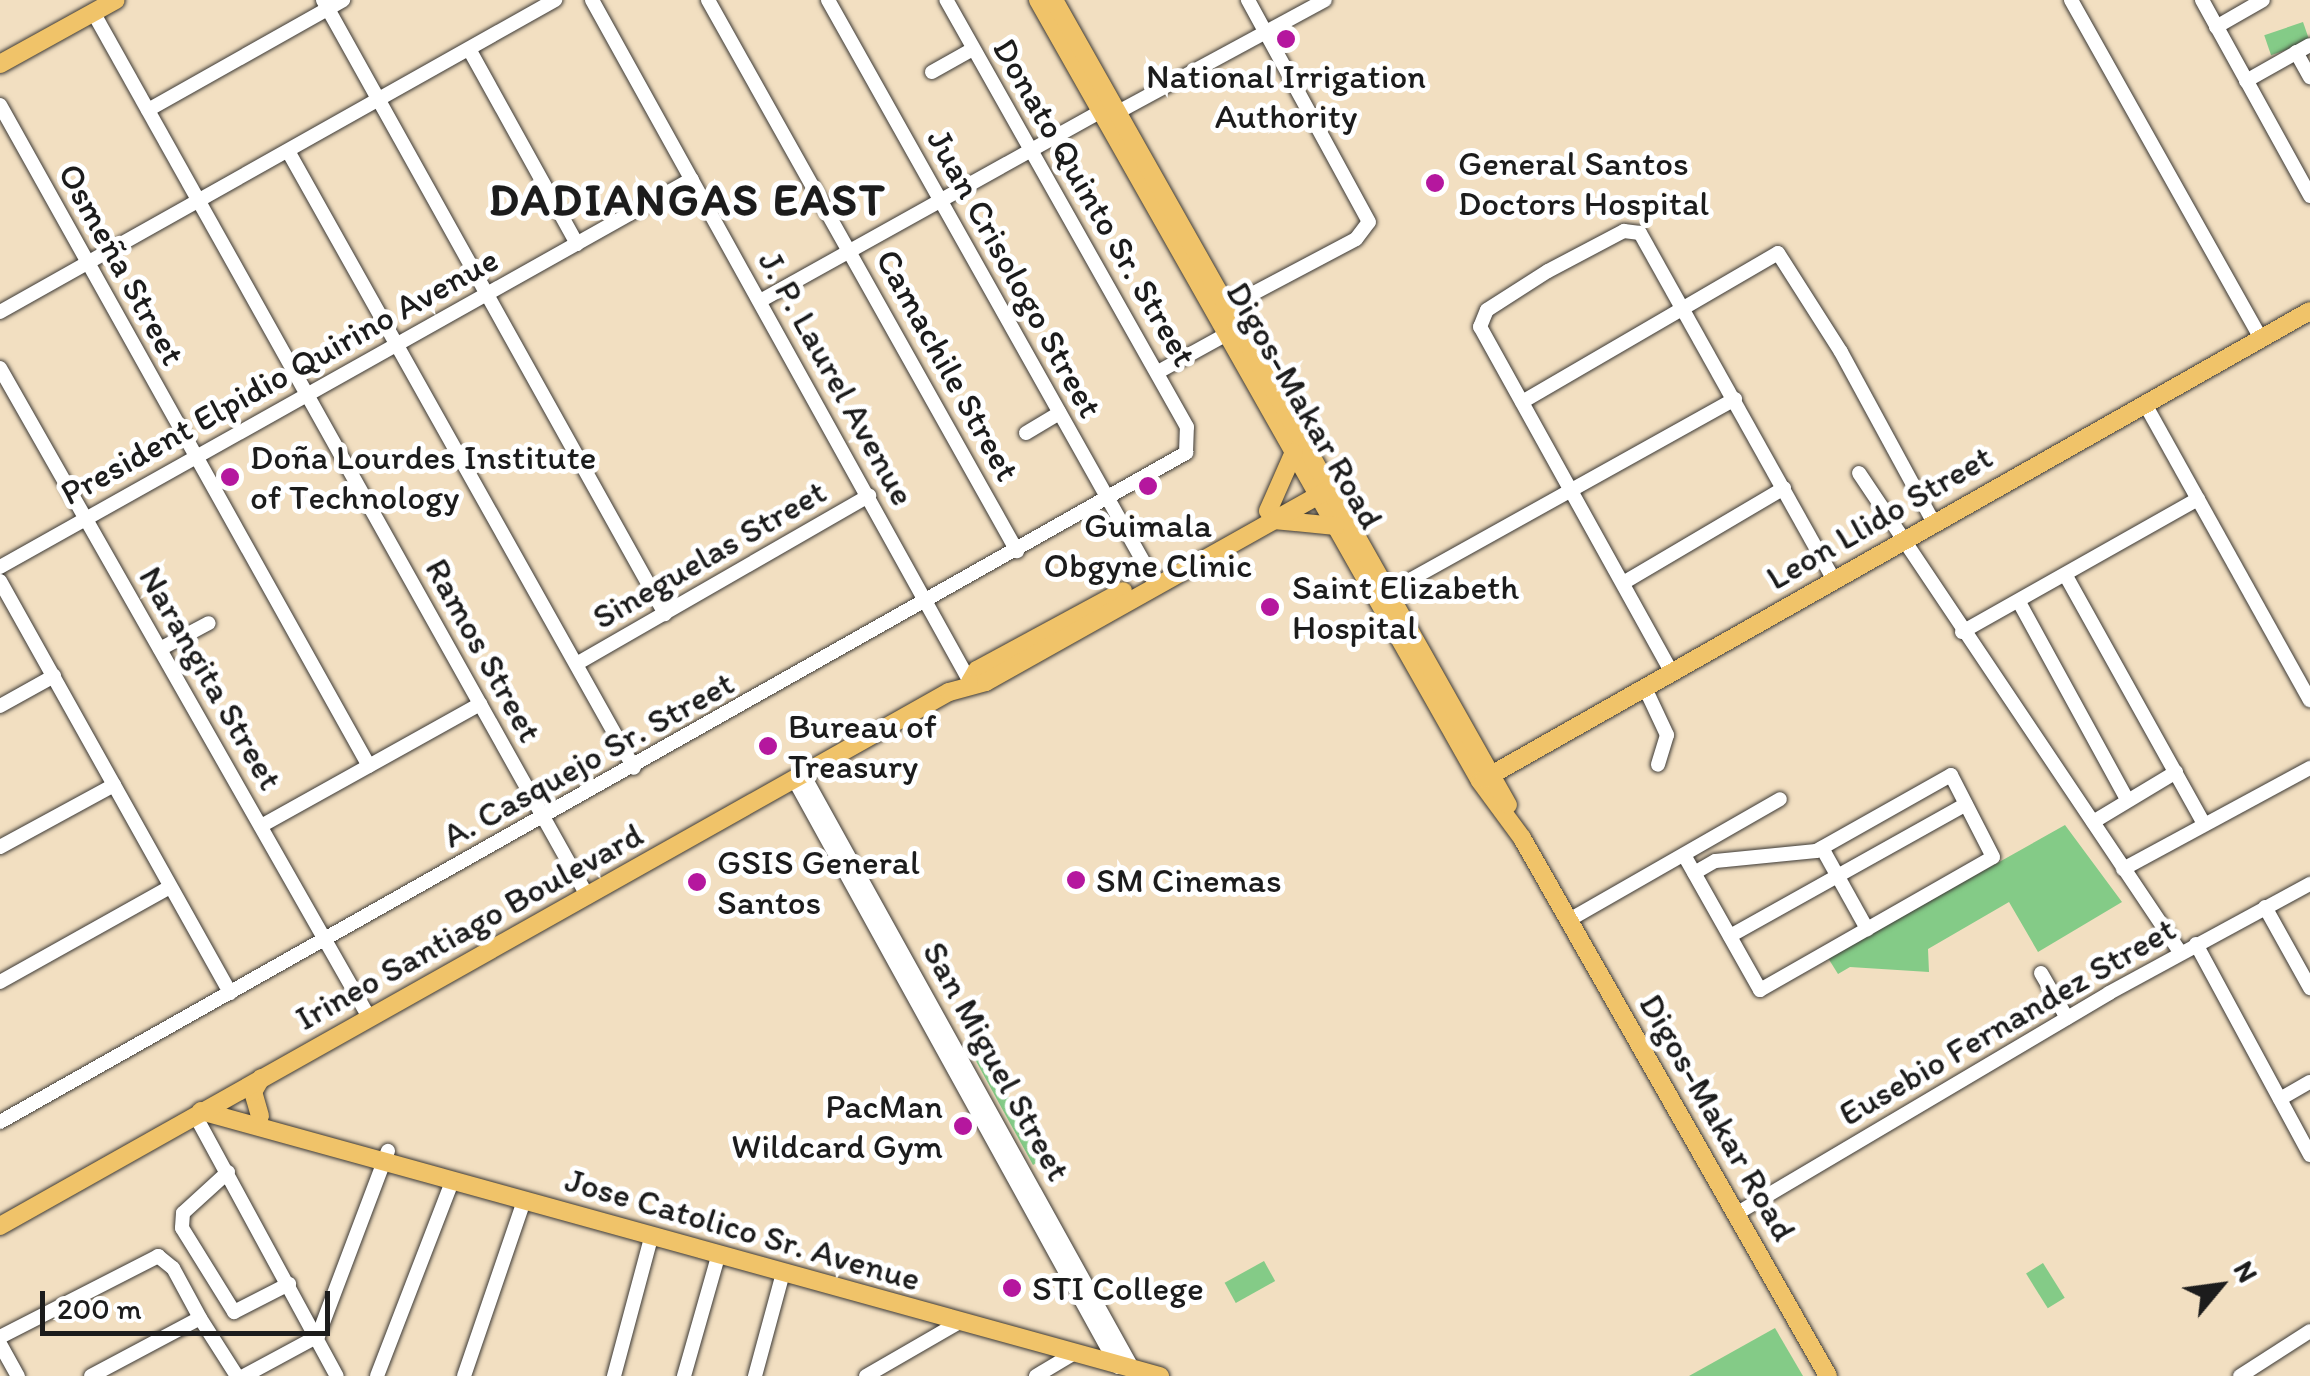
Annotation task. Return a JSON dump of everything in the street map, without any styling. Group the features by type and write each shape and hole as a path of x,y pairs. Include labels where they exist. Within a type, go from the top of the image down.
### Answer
{"main road":[{"path":"0,64 116,0"},
{"name":"Digos-Makar Road","path":"1038,0 1109,112 1322,486 1390,591 1487,776"},
{"name":"Digos-Makar Road","path":"1054,0 1109,112"},
{"name":"Leon Llido Street","path":"1487,776 2310,311"},
{"name":"Digos-Makar Road","path":"1234,330 1294,452 1322,486 1336,526 1487,776 1828,1376"},
{"path":"1294,452 1271,516 1336,526"},
{"name":"Irineo Santiago Boulevard","path":"0,1226 970,682 986,682 1154,580 1322,486"},
{"path":"260,1116 253,1092 261,1078"},
{"name":"Jose Catolico Sr. Avenue","path":"204,1110 260,1116 524,1201 719,1253 1127,1372 1160,1376"},
{"name":"Jose Catolico Sr. Avenue","path":"204,1110 390,1158"}],"street":[{"path":"148,110 326,4 343,0"},
{"path":"0,312 555,0"},
{"name":"J. P. Laurel Avenue","path":"592,0 970,682"},
{"name":"Camachile Street","path":"708,0 1017,551"},
{"name":"Juan Crisologo Street","path":"828,0 1154,580"},
{"name":"Donato Quinto Sr. Street","path":"946,0 1190,435"},
{"path":"1222,310 1356,239 1369,222 1248,0"},
{"path":"760,301 1031,151 1324,0"},
{"path":"2071,0 2260,338"},
{"path":"2202,0 2310,196"},
{"path":"2216,26 2263,0"},
{"path":"326,4 665,614"},
{"name":"Ramos Street","path":"93,12 588,897"},
{"path":"2246,81 2303,48 2310,77"},
{"path":"469,49 576,244"},
{"path":"932,72 974,49"},
{"name":"Osmeña Street","path":"0,105 369,766"},
{"path":"288,151 634,768"},
{"name":"President Elpidio Quirino Avenue","path":"0,567 692,179"},
{"path":"1672,673 1480,321 1548,271 1635,230 1834,580"},
{"path":"1522,402 1784,255 1934,523"},
{"path":"1158,372 1234,330"},
{"name":"Narangita Street","path":"0,368 370,1019"},
{"path":"1390,591 1734,399"},
{"path":"2145,404 2310,700"},
{"path":"1026,433 1059,413"},
{"name":"A. Casquejo Sr. Street","path":"0,1122 1181,457 1190,435"},
{"path":"1859,473 2180,952"},
{"path":"1623,583 1784,488"},
{"name":"Sineguelas Street","path":"578,663 869,496"},
{"path":"1962,632 2198,499"},
{"path":"2066,576 2204,824"},
{"path":"0,581 230,993"},
{"path":"2019,602 2127,798"},
{"path":"160,650 209,623"},
{"path":"0,706 54,676"},
{"path":"1645,688 1667,735 1658,766"},
{"path":"261,826 480,704"},
{"path":"2123,869 2310,768"},
{"path":"2093,822 2127,798 2176,772"},
{"path":"1684,855 1694,873 1730,936 1760,990 1993,857 1951,774 1822,848 1716,861 1694,873"},
{"name":"San Miguel Street","path":"799,778 1127,1372"},
{"path":"0,847 114,784"},
{"path":"1569,920 1780,800"},
{"path":"1730,936 1966,804"},
{"path":"1705,842 1716,861"},
{"path":"1822,848 1866,929"},
{"name":"Eusebio Fernandez Street","path":"1736,1214 2180,952 2310,884"},
{"path":"0,982 170,886"},
{"path":"2266,907 2310,988"},
{"path":"2196,944 2310,1155"},
{"path":"2042,973 2067,1018"},
{"path":"2280,1099 2310,1082"},
{"path":"204,1110 228,1172 337,1376"},
{"path":"18,1376 0,1341 154,1256 172,1268 200,1318 241,1376 318,1336 390,1158"},
{"path":"228,1172 183,1213 182,1228 234,1312 242,1314 290,1284"},
{"path":"377,1376 454,1179"},
{"path":"464,1376 524,1201"},
{"path":"614,1376 652,1234"},
{"path":"684,1376 719,1253"},
{"path":"755,1376 783,1273"},
{"path":"91,1376 200,1318"},
{"path":"876,1374 956,1324"},
{"path":"2240,1376 2310,1331"},
{"path":"1036,1376 1071,1355"}],"green space":[{"path":"2303,22 2310,42 2271,55 2264,35"},
{"path":"2065,825 2122,902 2038,952 2009,902 1928,949 1929,972 1850,967 1838,974 1828,958"},
{"path":"968,1025 1043,1159 1033,1165 971,1052"},
{"path":"1264,1261 1275,1281 1236,1303 1225,1283"},
{"path":"2043,1263 2065,1298 2048,1308 2026,1274"},
{"path":"1775,1328 1803,1376 1689,1376"}],"place":[{"name":"National Irrigation Authority","path":"1286,39"},
{"name":"General Santos Doctors Hospital","path":"1435,183"},
{"name":"Doña Lourdes Institute of Technology","path":"230,477"},
{"name":"Guimala Obgyne Clinic","path":"1148,486"},
{"name":"Saint Elizabeth Hospital","path":"1270,607"},
{"name":"Bureau of Treasury","path":"768,746"},
{"name":"SM Cinemas","path":"1076,880"},
{"name":"GSIS General Santos","path":"697,882"},
{"name":"PacMan Wildcard Gym","path":"963,1126"},
{"name":"STI College","path":"1012,1288"}],"district":[{"name":"DADIANGAS EAST","path":"688,200"}]}
